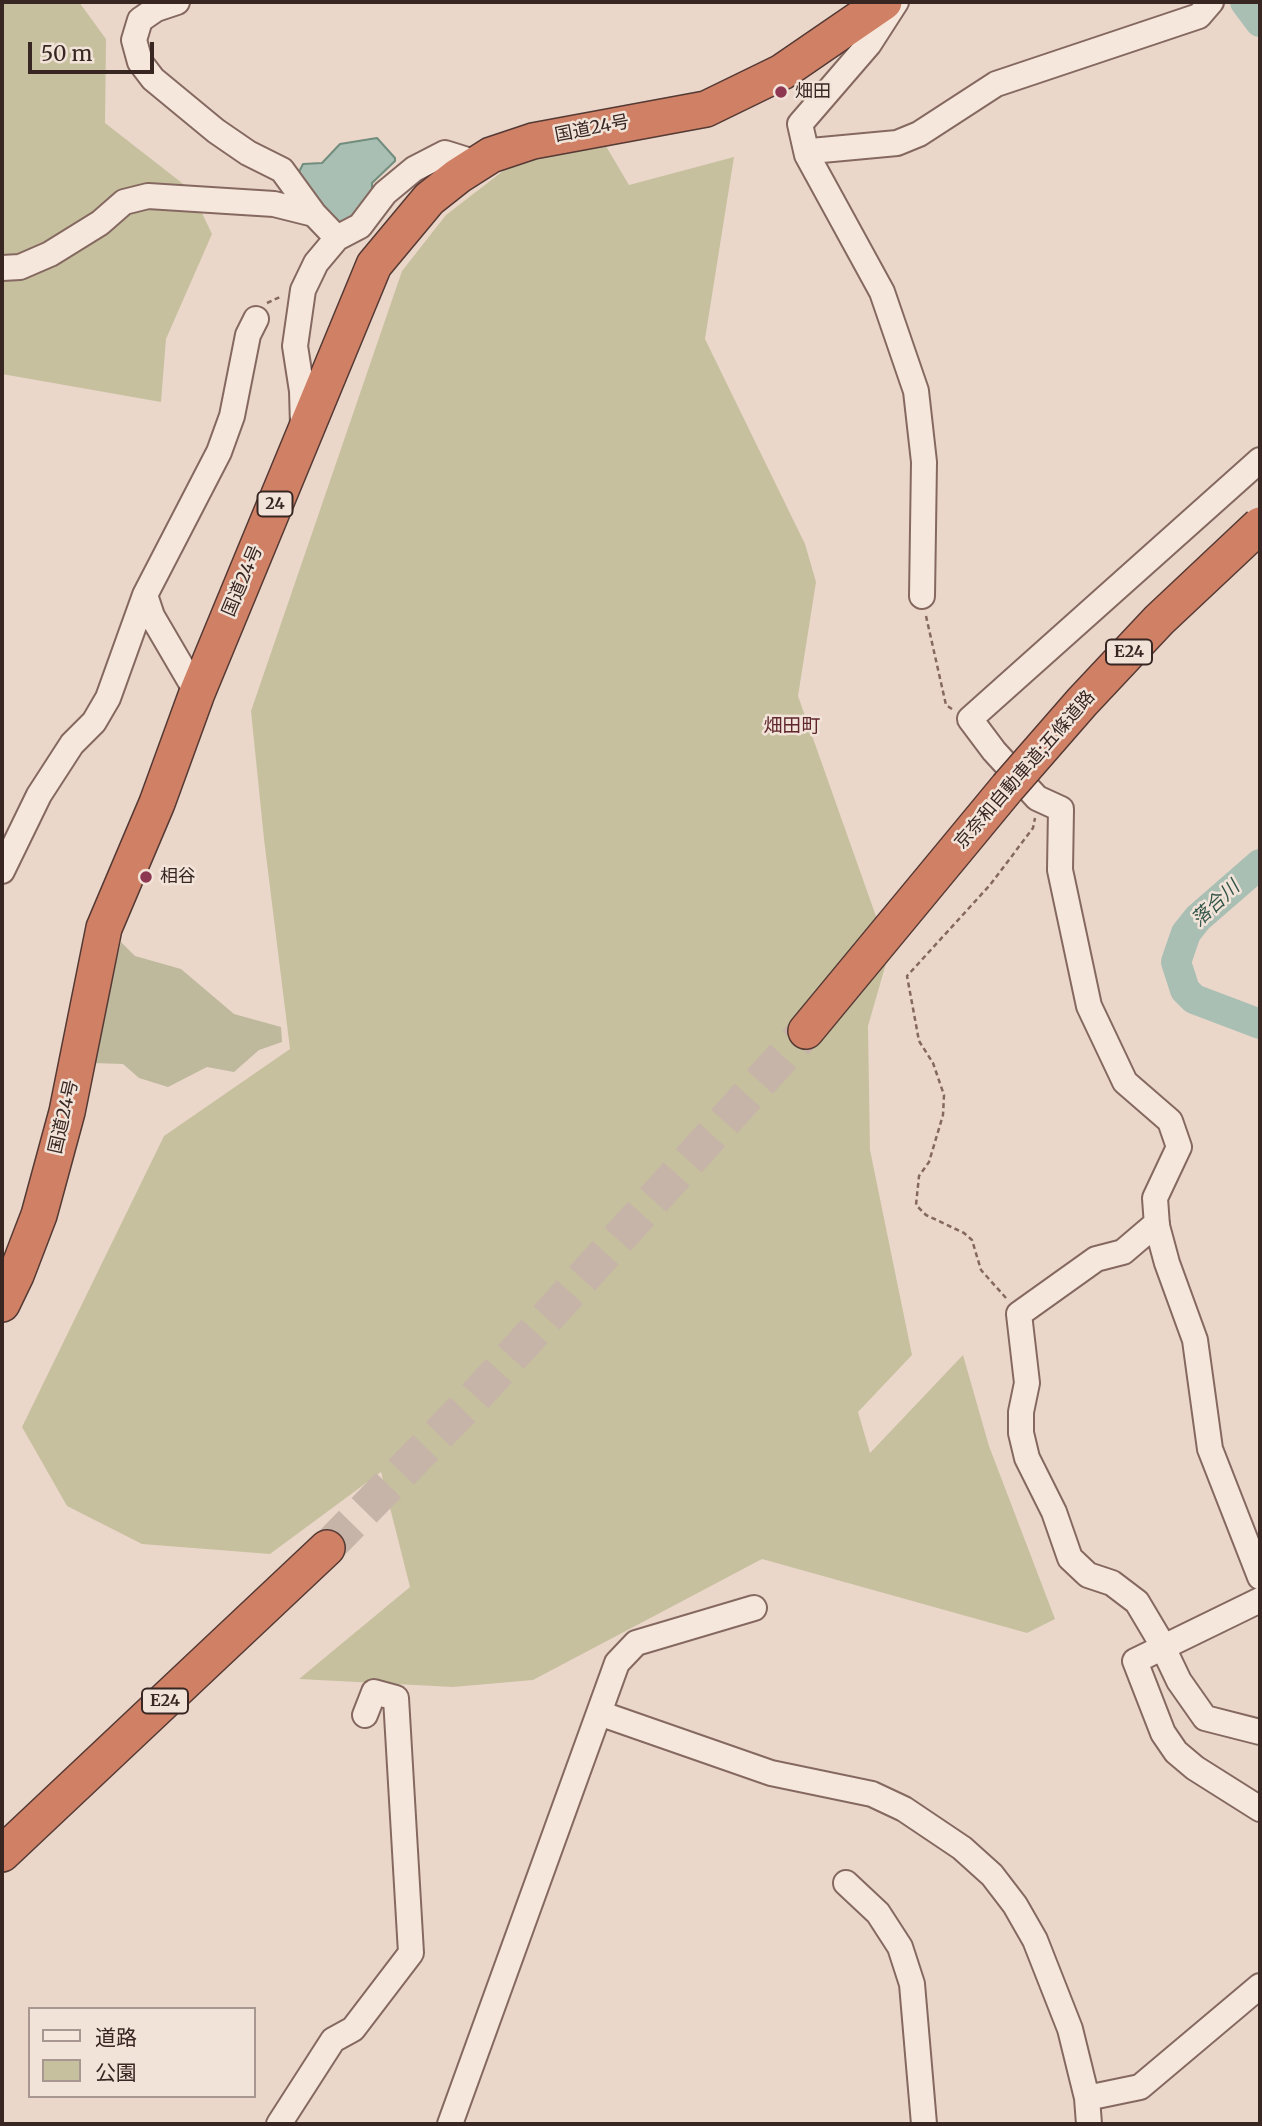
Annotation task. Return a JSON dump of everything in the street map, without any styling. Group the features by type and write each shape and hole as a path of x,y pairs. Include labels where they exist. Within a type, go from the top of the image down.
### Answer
{"highway":[{"name":"国道24号","path":"7,1277 39,1215 67,1112 104,928 157,803 197,693 374,265 429,199 491,155 533,141 706,109 782,72 884,2"},
{"name":"京奈和自動車道;五條道路","path":"806,1031 1022,793 1082,702 1159,620 1260,525"},
{"name":"E24","path":"2,1854 327,1548"}],"street":[{"path":"177,2 156,9 140,20 134,40 140,62 153,79 216,131 264,163 282,170 314,214 337,238"},
{"path":"896,2 869,44 800,124 807,155 882,292 916,391 924,462 922,596"},
{"path":"807,155 811,151 897,144 919,134 996,84 1199,16 1212,2"},
{"path":"303,435 302,391 295,346 303,290 316,263 337,238 360,226 385,193 414,169 445,153 477,163"},
{"path":"2,268 20,267 50,254 100,223 124,202 148,196 274,204 314,214"},
{"path":"2,871 39,795 72,744 94,722 108,698 145,595 219,452 232,416 248,335 256,319"},
{"path":"1260,460 970,719 1022,793 1060,809 1060,870 1089,1006 1125,1082 1170,1122 1179,1147 1155,1198 1157,1223 1167,1263 1195,1340 1210,1449 1260,1577"},
{"path":"145,595 152,617 197,693"},
{"path":"1157,1223 1123,1252 1096,1259 1019,1314 1027,1382 1021,1412 1021,1433 1027,1458 1054,1512 1070,1558 1088,1575 1112,1583 1137,1602 1179,1681 1205,1718 1260,1732"},
{"path":"1260,1600 1135,1661 1163,1733 1176,1752 1195,1768 1260,1809"},
{"path":"450,2124 617,1662 636,1643 754,1608"},
{"path":"279,2124 333,2040 353,2029 411,1953 396,1698 374,1692 365,1715"},
{"path":"599,1713 771,1773 872,1794 904,1809 961,1848 992,1875 1015,1905 1035,1940 1070,2029 1087,2098 1089,2124"},
{"path":"846,1883 878,1913 900,1947 912,1984 924,2124"},
{"path":"1087,2098 1140,2087 1260,1986"}],"path":[{"path":"922,596 946,705 970,719"},
{"path":"1019,1314 981,1270 972,1240 964,1233 926,1215 916,1205 919,1176 929,1162 943,1115 944,1095 933,1063 919,1041 907,976 990,885 1033,828 1022,793"}],"green space":[{"path":"2,2 79,2 106,39 105,123 191,190 212,234 166,339 161,402 2,374"},
{"path":"600,136 629,185 734,157 705,339 805,544 816,582 798,696 889,953 868,1026 870,1150 912,1355 858,1412 870,1453 963,1355 989,1446 1055,1619 1027,1633 762,1559 533,1680 453,1687 299,1679 410,1587 381,1472 270,1554 142,1544 67,1506 22,1427 164,1136 290,1049 251,711 402,271 446,215 516,161"}],"shaded area":[{"path":"377,138 395,161 372,183 372,189 360,212 339,228 298,174 303,164 322,163 340,144"},
{"path":"121,942 135,956 181,969 234,1014 281,1027 282,1042 259,1050 234,1072 207,1067 168,1087 139,1078 123,1064 92,1063"}],"waterway":[{"name":"落合川","path":"1245,2 1260,22"},
{"name":"落合川","path":"1260,864 1198,918 1186,933 1176,962 1185,990 1194,999 1260,1024"}],"tunnel":[{"path":"327,1548 475,1397 806,1031"}],"place":[{"name":"畑田","path":"781,92"},
{"name":"相谷","path":"146,877"}],"district":[{"name":"畑田町","path":"792,727"}]}
